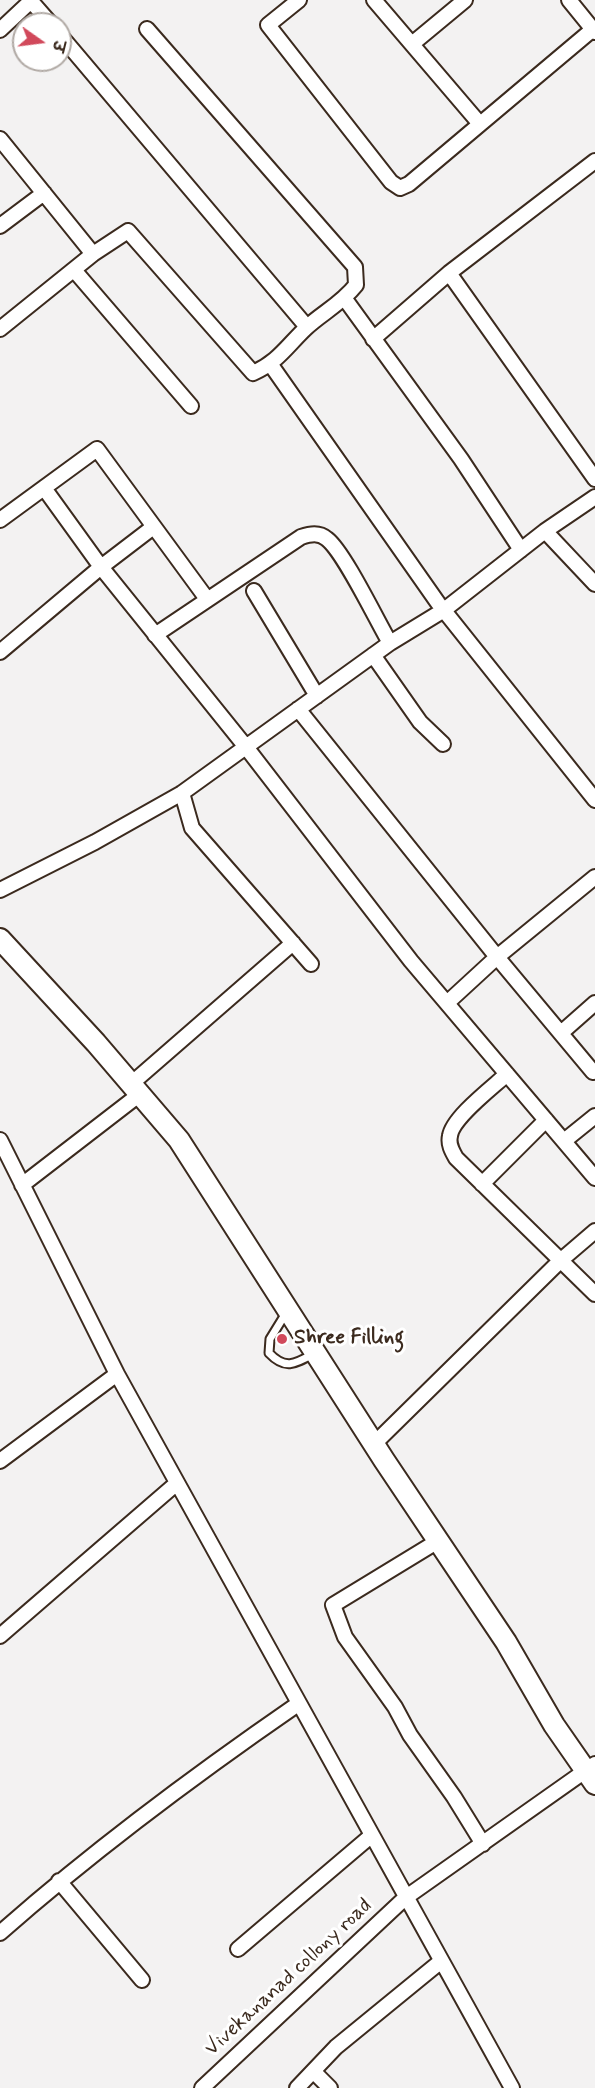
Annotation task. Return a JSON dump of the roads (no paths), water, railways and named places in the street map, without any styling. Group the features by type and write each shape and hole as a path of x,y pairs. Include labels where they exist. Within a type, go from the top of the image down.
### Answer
{"street":[{"path":"0,30 31,0 41,12"},
{"path":"299,0 268,25 391,182 400,188 409,184 594,31 569,0"},
{"path":"375,0 480,124"},
{"path":"412,44 465,0"},
{"path":"0,329 93,255 128,231 253,373 271,365 307,327 345,299 356,285 355,267 147,29"},
{"path":"72,49 307,327"},
{"path":"0,139 93,255"},
{"path":"373,339 449,273 595,161"},
{"path":"0,226 44,193"},
{"path":"74,270 191,406"},
{"path":"449,273 595,479"},
{"path":"345,299 460,459 521,550"},
{"path":"271,365 444,610 595,800"},
{"path":"0,520 97,449 152,528 207,599"},
{"path":"44,488 101,567 447,1003 595,1178"},
{"path":"0,890 95,842 182,793 390,643 444,610 545,531 595,497"},
{"path":"0,652 101,567 152,528"},
{"path":"545,531 595,584"},
{"path":"155,635 301,537 313,533 327,538 338,552 390,643"},
{"path":"254,591 317,696"},
{"path":"373,655 420,722 443,744"},
{"path":"298,710 593,1072"},
{"path":"182,793 192,828 311,964"},
{"path":"447,1003 497,957 595,877"},
{"path":"0,939 178,1140 374,1444 506,1642 554,1725 592,1773"},
{"path":"22,1185 135,1089 293,943"},
{"path":"561,1033 595,1003"},
{"path":"507,1074 454,1124 450,1136 450,1148 456,1158 595,1294"},
{"path":"564,1141 595,1116"},
{"path":"482,1184 546,1120"},
{"path":"0,1140 117,1374 440,1962 512,2088"},
{"path":"374,1444 560,1261 595,1231"},
{"path":"0,1461 117,1374"},
{"path":"1,1632 177,1483"},
{"path":"438,1541 333,1605 351,1647 395,1707 410,1735 454,1797 483,1844"},
{"path":"0,1933 59,1881 192,1777 298,1704"},
{"name":"Vivekananad collony road","path":"202,2088 405,1898 592,1773"},
{"path":"238,1949 372,1835"},
{"path":"59,1881 141,1980"},
{"path":"297,2088 336,2047 440,1962"},
{"path":"314,2072 330,2088"}],"lane":[{"path":"288,1310 270,1339 269,1353 278,1363 292,1365 316,1352"}],"place":[{"name":"Shree Filling","path":"282,1339"}]}
